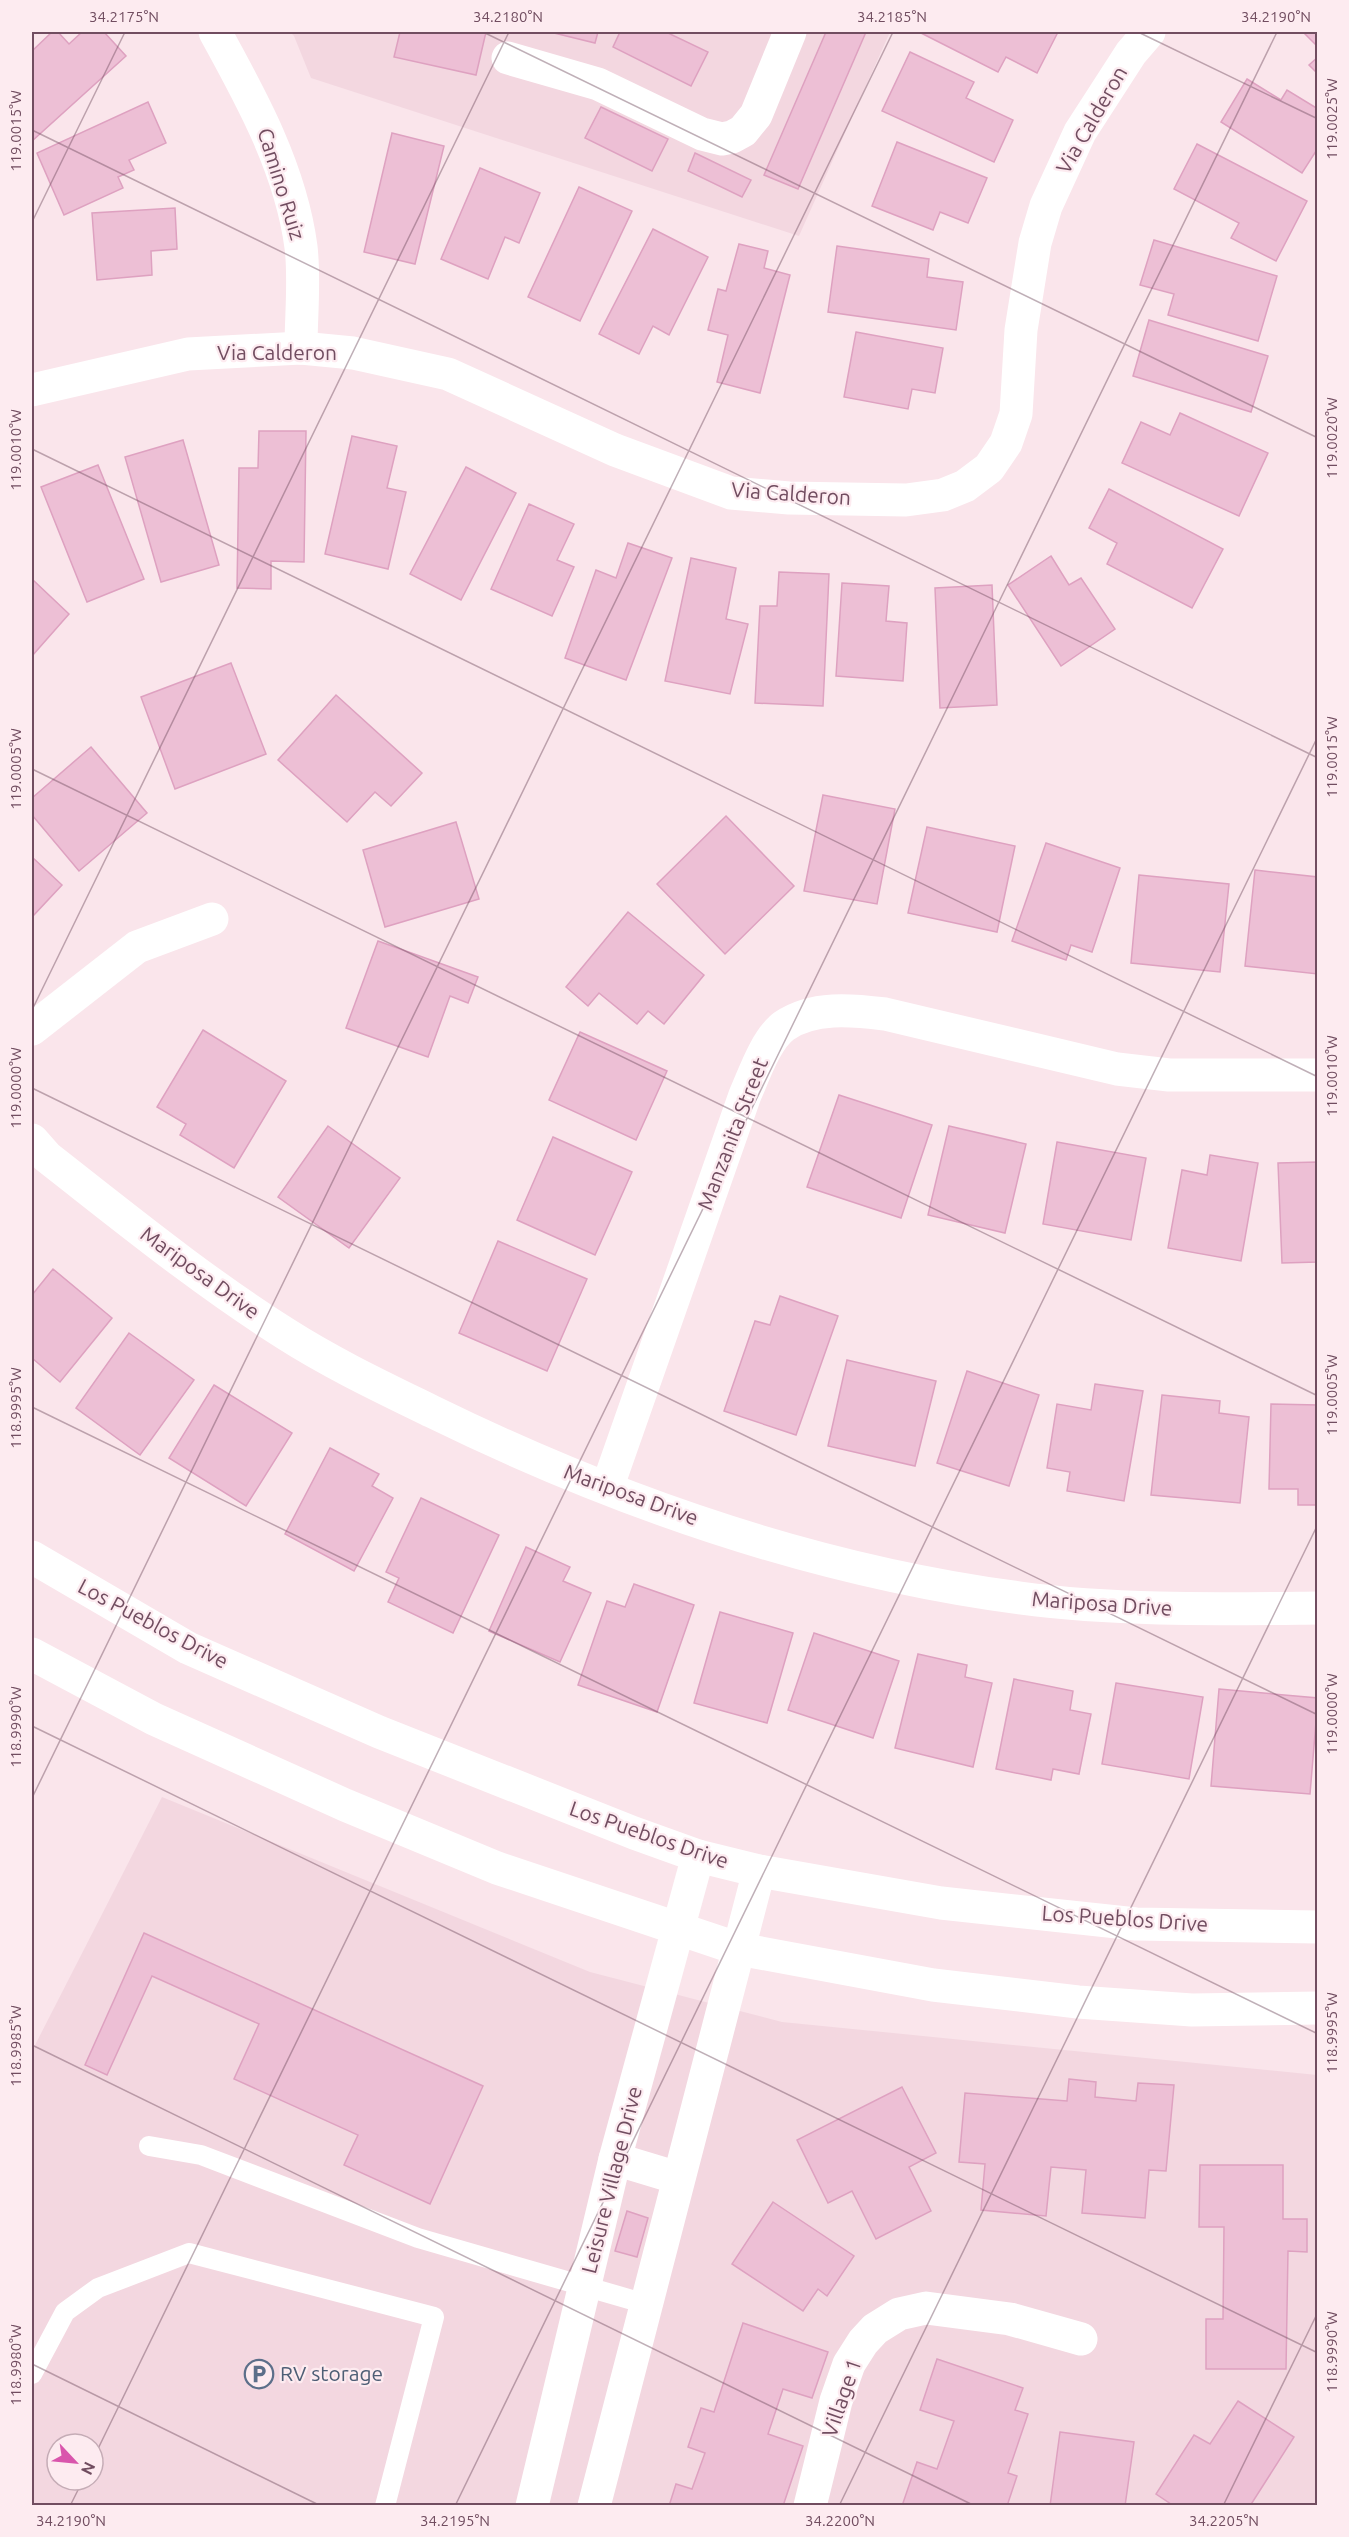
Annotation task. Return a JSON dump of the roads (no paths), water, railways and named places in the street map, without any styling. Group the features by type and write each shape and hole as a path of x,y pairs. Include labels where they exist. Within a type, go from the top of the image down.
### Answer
{"street":[{"name":"Camino Ruiz","path":"215,32 249,94 274,148 291,203 301,248 301,348"},
{"path":"508,58 598,84 702,134 722,139 743,131 756,115 790,32"},
{"name":"Via Calderon","path":"32,390 189,354 301,348 353,353 448,374 615,450 731,493 789,498 906,500 943,495 965,486 989,468 1006,443 1016,414 1021,330 1035,243 1046,206 1080,132 1131,52 1149,32"},
{"path":"32,1029 137,947 212,919"},
{"name":"Manzanita Street","path":"607,1488 745,1095 765,1051 784,1026 817,1012 856,1010 885,1014 1117,1069 1168,1075 1317,1075"},
{"name":"Mariposa Drive","path":"32,1140 47,1156 205,1281 290,1337 385,1388 518,1454 607,1488 747,1537 892,1576 1021,1598 1170,1610 1317,1608"},
{"name":"Los Pueblos Drive","path":"32,1557 188,1648 379,1732 633,1833 698,1856 759,1871 941,1903 1125,1923 1317,1927"},
{"path":"32,1654 154,1719 345,1805 497,1868 739,1949 933,1985 1078,2002 1192,2010 1317,2008"},
{"name":"Leisure Village Drive","path":"532,2505 615,2159 698,1856"},
{"path":"594,2505 759,1871"},
{"path":"615,2159 678,2178"},
{"name":"Village 1","path":"810,2505 836,2401 849,2364 862,2342 875,2329 899,2314 926,2308 1011,2319 1081,2339"}],"lane":[{"path":"149,2146 201,2155 418,2238 466,2254 586,2285 646,2304"},
{"path":"32,2374 65,2312 98,2288 189,2253 434,2317 385,2505"}],"place":[{"name":"RV storage","path":"259,2374"}]}
